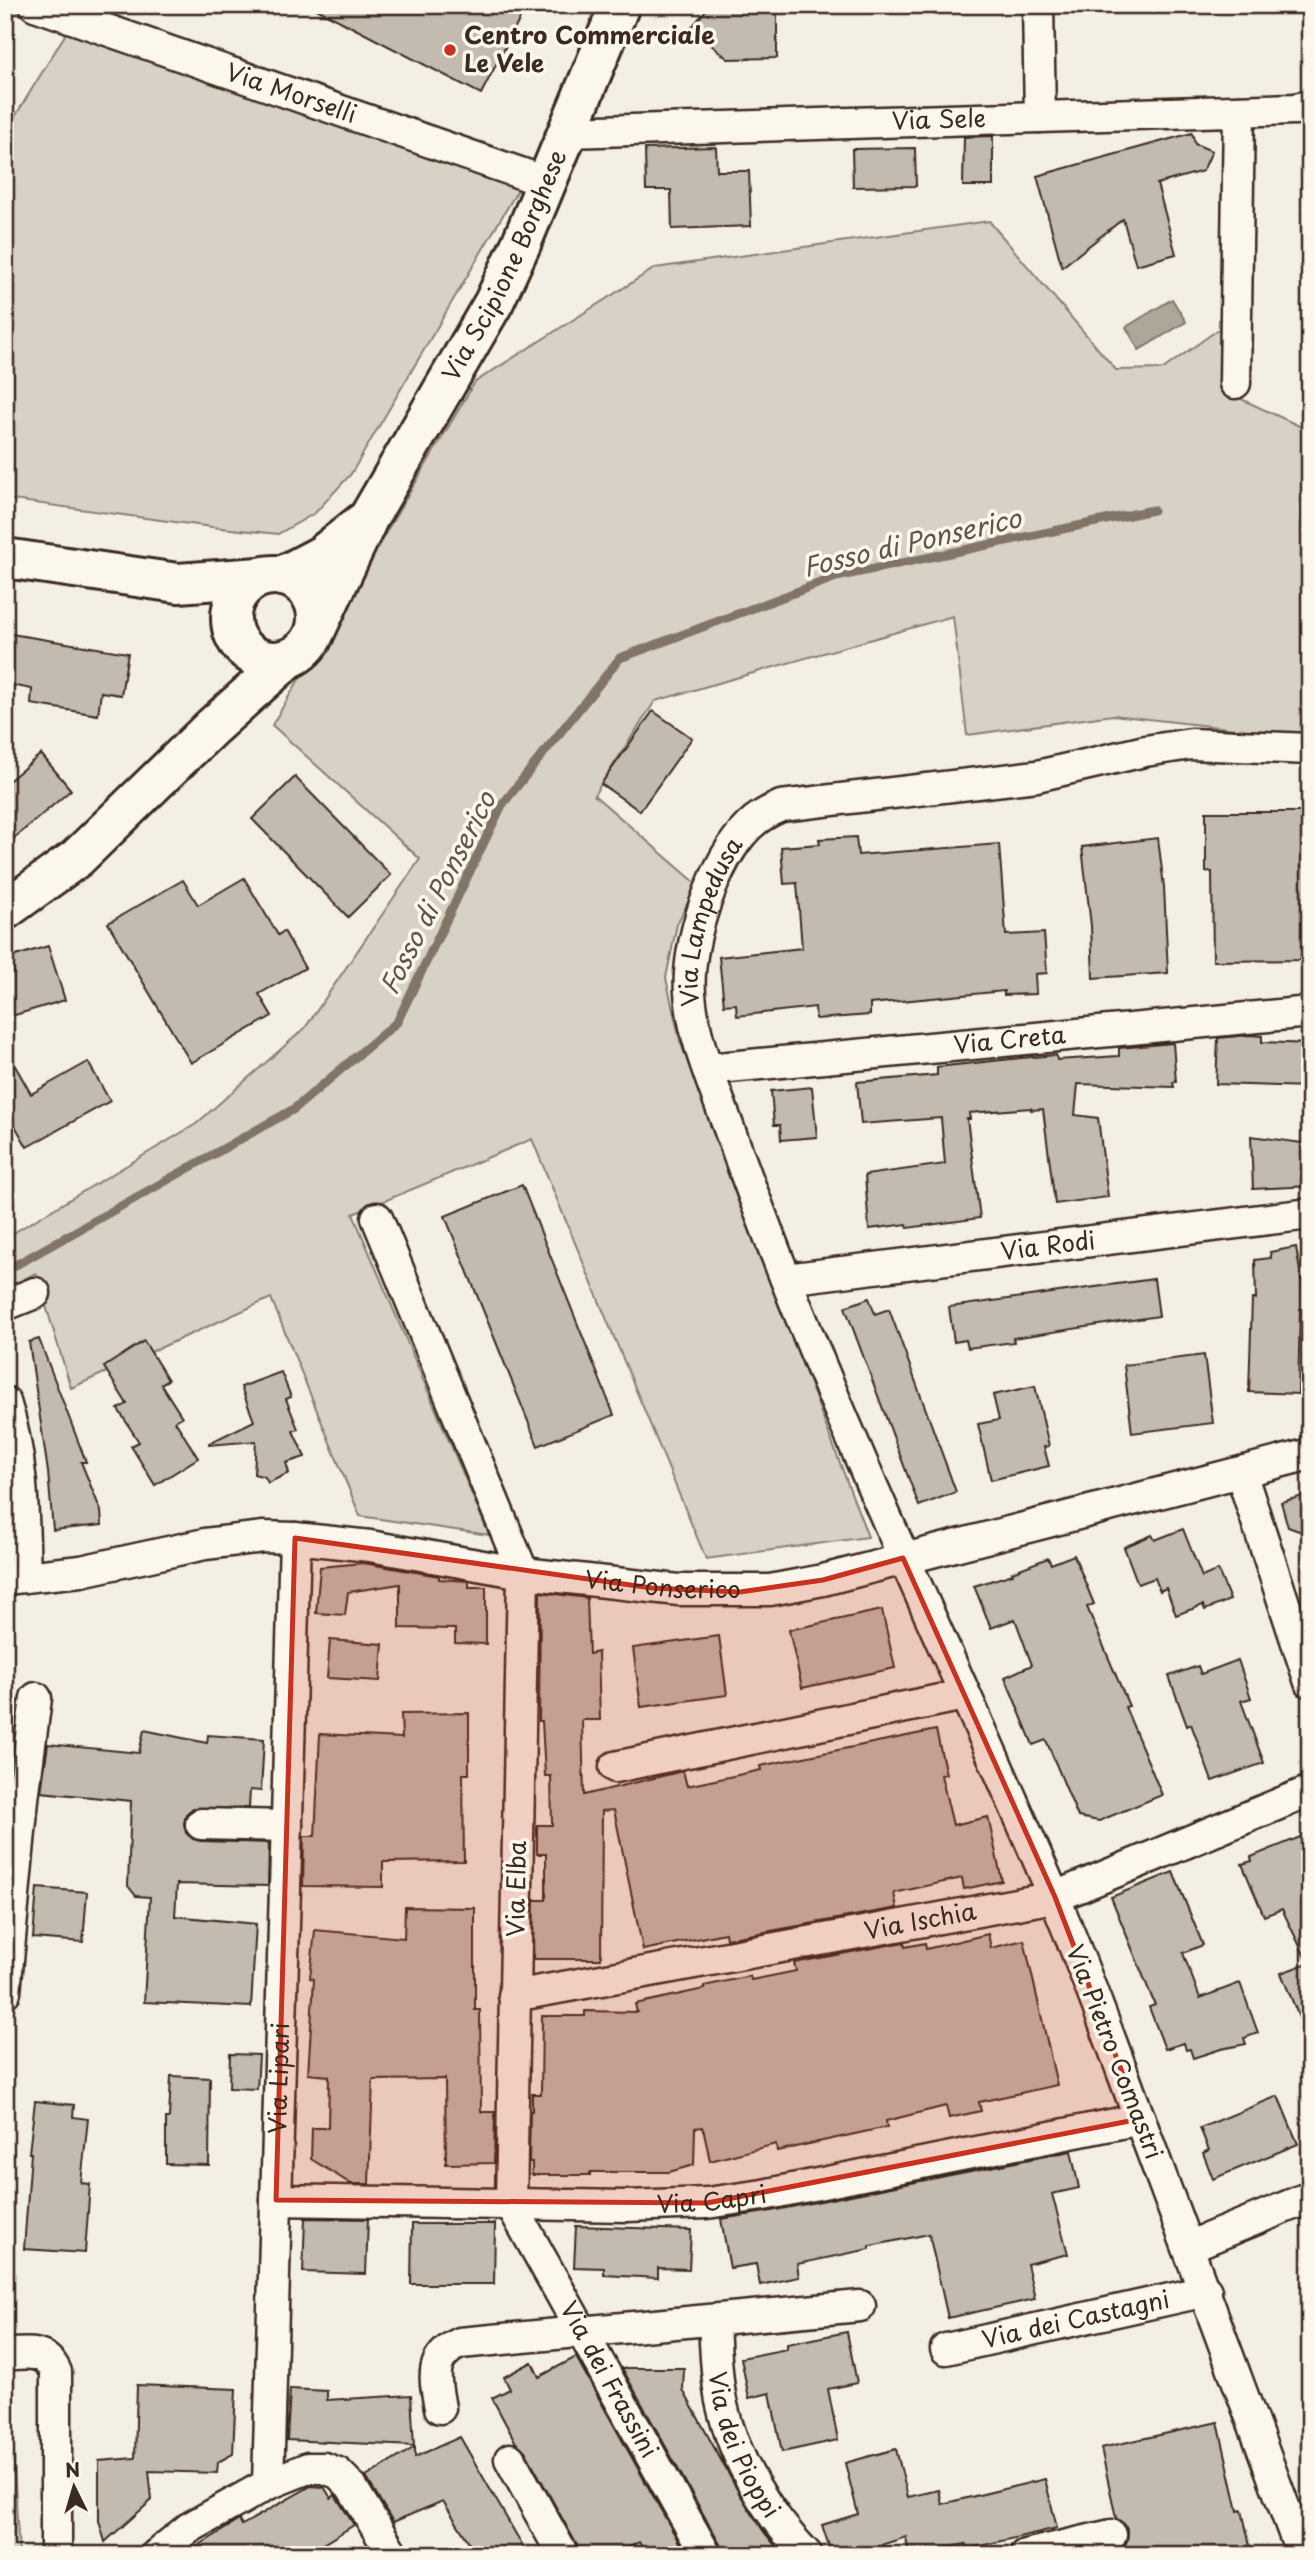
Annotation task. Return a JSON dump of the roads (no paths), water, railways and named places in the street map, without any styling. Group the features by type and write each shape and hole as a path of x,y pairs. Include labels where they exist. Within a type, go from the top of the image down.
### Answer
{"main road":[{"name":"Via Scipione Borghese","path":"316,630 369,517 494,302 620,5"},
{"name":"Via Scipione Borghese","path":"271,576 322,555 369,517"},
{"path":"5,558 178,583 271,576 296,580 314,602 317,616 316,630 310,642 300,652 288,659 212,727 77,858 5,910"},
{"path":"212,727 239,640 233,603 248,583 271,576"},
{"path":"178,583 259,659 288,659"}],"street":[{"name":"Via Morselli","path":"36,5 546,182"},
{"path":"1038,5 1040,117"},
{"name":"Via Sele","path":"568,132 1300,109 1310,106"},
{"path":"1235,383 1239,111"},
{"name":"Via Lampedusa","path":"903,1558 786,1279 698,1039 690,993 695,936 708,897 730,851 743,832 765,813 781,806 1037,776 1183,745 1214,743 1310,749"},
{"name":"Via Creta","path":"708,1069 1310,1012"},
{"name":"Via Rodi","path":"786,1279 1310,1214"},
{"path":"377,1218 523,1573"},
{"path":"5,1305 35,1293"},
{"path":"5,1402 17,1443 22,1476 15,1578"},
{"name":"Via Ponserico","path":"15,1578 98,1568 223,1541 264,1537 370,1546 523,1573 620,1585 770,1590 804,1584 1310,1454"},
{"path":"1241,1473 1310,1682"},
{"name":"Via Lipari","path":"268,2484 295,1538"},
{"name":"Via Pietro Comastri","path":"903,1558 1055,1897 1306,2554"},
{"name":"Via Elba","path":"511,2204 523,1573"},
{"path":"615,1767 964,1695"},
{"path":"5,1992 14,1798 36,1698"},
{"name":"Via Ischia","path":"514,1996 1055,1897 1310,1791"},
{"path":"201,1824 287,1826"},
{"name":"Via Capri","path":"276,2200 638,2206 736,2200 1140,2119"},
{"path":"1188,2247 1310,2197"},
{"name":"Via dei Frassini","path":"511,2204 706,2555"},
{"name":"Via dei Castagni","path":"946,2349 1206,2291"},
{"path":"440,2408 435,2371 441,2357 452,2346 469,2341 860,2306"},
{"name":"Via dei Pioppi","path":"714,2320 719,2387 729,2429 765,2502 807,2555"},
{"path":"5,2355 36,2353 48,2359 56,2372 56,2555"},
{"path":"510,2459 563,2555"},
{"path":"156,2555 189,2528 268,2484 309,2468 324,2468 338,2473 351,2486 393,2555"},
{"path":"1026,2555 1111,2536"}],"waterway":[{"name":"Fosso di Ponserico","path":"5,1271 294,1109 397,1022 502,805 620,658 836,577 1153,510"}],"place":[{"name":"Centro Commerciale Le Vele","path":"450,50"}]}
